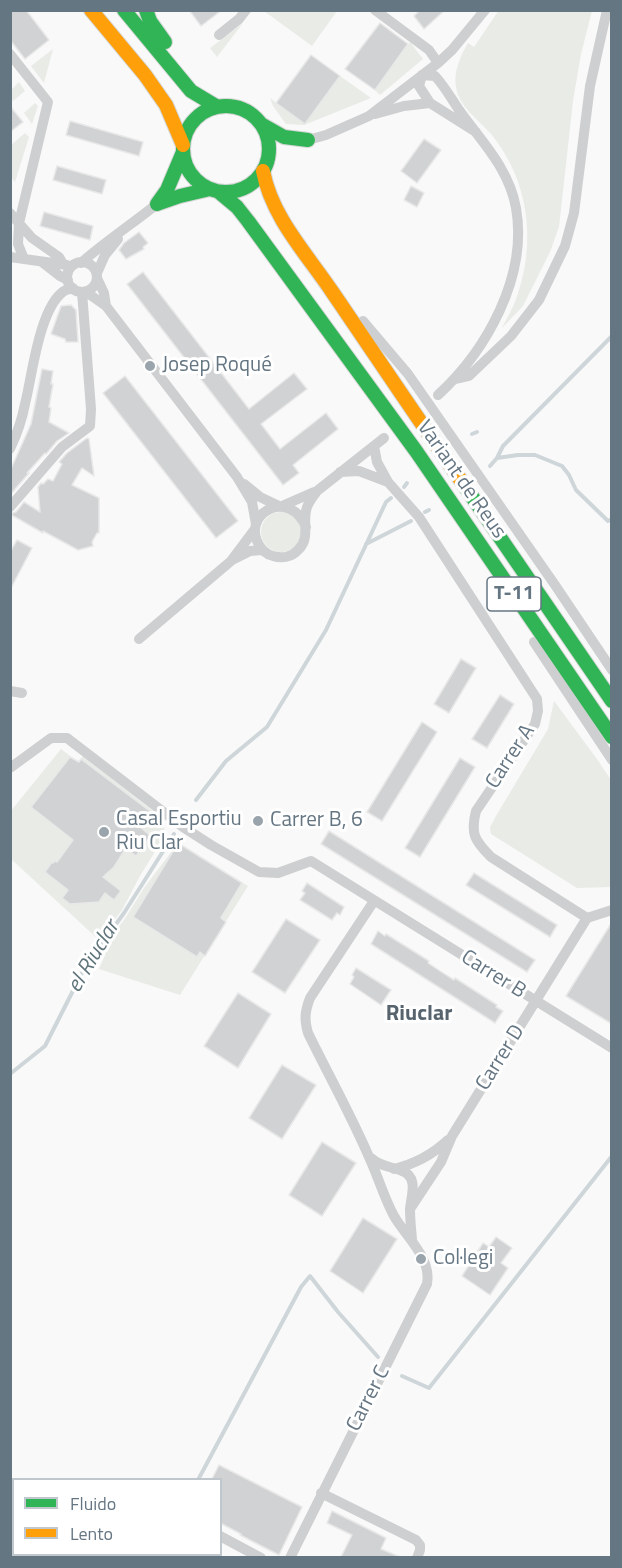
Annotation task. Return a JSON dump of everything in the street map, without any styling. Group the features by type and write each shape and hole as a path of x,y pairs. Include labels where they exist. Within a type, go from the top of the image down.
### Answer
{"highway":[{"name":"T-11","path":"91,10 145,75 166,105 191,174 202,185 214,190"},
{"path":"124,10 191,91 216,106"},
{"path":"146,10 150,21 201,98"},
{"path":"216,106 231,106 255,117 261,124 269,143 268,157 257,180 239,190 229,192 214,190 180,196 158,204 167,190 183,149 187,131 195,119 216,106"},
{"path":"261,124 284,137 308,140"},
{"path":"268,157 308,140"},
{"name":"Variant de Reus","path":"263,171 269,196 292,234 336,290 432,441 612,701"},
{"name":"Variant de Reus","path":"214,190 237,207 410,441 612,737"},
{"path":"499,572 495,579 534,642"}],"street":[{"path":"375,10 429,50 438,63"},
{"path":"369,116 438,63 452,50 484,10"},
{"path":"456,379 469,376 511,336 539,300 565,246 574,213 590,86 607,10"},
{"path":"219,35 239,20 245,11"},
{"path":"10,54 48,102 19,223 18,244 24,259"},
{"path":"422,75 419,86 430,103 476,132"},
{"path":"422,75 435,76 447,89 458,108 500,165 510,186 516,208 518,232 516,261 510,288 498,314 482,344 456,379 438,395"},
{"path":"308,140 329,134 369,116 404,106 430,103"},
{"path":"10,507 62,447 90,426 91,409 77,288 70,269 73,264 126,229 158,204"},
{"path":"10,213 32,238 73,264"},
{"path":"10,238 19,223"},
{"path":"10,448 25,405 39,339 51,306 64,292 77,288 92,289 96,284 105,255 126,229"},
{"path":"10,257 41,262 88,264 93,267 97,275 106,306"},
{"path":"41,262 106,306 237,477 252,502 256,526 255,536 262,550 269,555 285,558 299,550 306,535 306,511 310,500 317,491 384,438"},
{"path":"336,290 408,374 612,670"},
{"name":"Carrer A","path":"374,446 376,462 388,482 419,517 537,699 538,711 535,724 476,811 473,834 480,847 491,858 588,918"},
{"name":"Carrer A","path":"340,472 359,471 388,482"},
{"path":"237,477 260,496 297,512 306,527"},
{"path":"231,561 256,526 261,515 269,509 317,491"},
{"path":"139,639 231,561 250,551 262,550"},
{"path":"534,642 612,760"},
{"path":"10,691 22,693"},
{"name":"Carrer B","path":"10,768 51,738 67,738 183,827 211,845 259,872 278,873 311,861 612,1048"},
{"name":"Carrer C","path":"290,1557 429,1276 412,1239 394,1216 369,1155 308,1033 305,1021 305,1010 310,998 374,901"},
{"path":"588,918 612,910"},
{"name":"Carrer D","path":"410,1209 441,1162 452,1136 588,918"},
{"name":"Carrer D","path":"394,1169 421,1160 452,1136"},
{"name":"Carrer C","path":"369,1155 381,1165 409,1174 413,1189 410,1209 412,1239"},
{"path":"386,1198 394,1169"},
{"path":"321,1493 416,1540 420,1545 417,1557"},
{"path":"222,1537 261,1557"}],"shaded area":[{"path":"499,10 592,11 581,54 573,101 559,227 550,252 523,306 502,328 515,302 523,278 526,256 526,213 514,171 504,152 491,134 465,107 458,94 455,81 458,64 468,43 474,47"},
{"path":"264,11 337,11 312,46"},
{"path":"243,23 217,57 210,48"},
{"path":"410,42 423,59 380,95 375,90"},
{"path":"53,49 44,83 31,66"},
{"path":"340,76 371,98 304,125 286,124 273,106 270,98 294,116"},
{"path":"19,82 25,91 13,101 11,90"},
{"path":"35,103 38,106 32,124 24,113"},
{"path":"25,133 29,137 15,182 11,177 11,145"},
{"path":"281,512 295,518 301,532 295,546 281,552 267,546 261,532 267,518"},
{"path":"554,701 611,780 611,887 577,888 491,834 490,827 548,729"},
{"path":"61,749 78,762 83,756 153,811 149,816 164,827 165,835 122,910 99,940 11,859 10,812"},
{"path":"178,843 248,886 180,995 99,969 108,941"}],"building":[{"path":"10,10 26,10 49,40 25,59 10,40"},
{"path":"189,10 222,10 201,26"},
{"path":"420,10 445,10 424,29 414,16"},
{"path":"380,23 408,44 375,90 345,69"},
{"path":"311,55 340,76 305,124 276,103"},
{"path":"10,106 23,122 10,132"},
{"path":"70,121 143,142 139,156 66,135"},
{"path":"424,139 441,150 417,183 401,171"},
{"path":"57,166 106,180 102,194 53,180"},
{"path":"411,186 424,193 417,207 404,200"},
{"path":"44,212 93,226 90,240 40,226"},
{"path":"139,232 148,243 143,247 144,249 126,259 119,250 124,243"},
{"path":"143,272 249,409 294,373 307,389 261,424 280,449 326,413 338,429 293,465 299,473 283,485 127,284"},
{"path":"71,305 76,310 78,342 66,342 65,339 51,334 61,306"},
{"path":"42,369 53,371 49,422 69,433 45,453 10,495 10,471 31,424"},
{"path":"125,376 238,521 216,538 103,393"},
{"path":"87,438 94,476 82,468 72,485 99,498 99,533 92,542 93,546 78,550 10,514 16,512 24,502 40,512 38,487 48,479 53,481 62,464 59,462"},
{"path":"17,540 32,548 10,590 10,552"},
{"path":"461,659 476,668 449,713 434,704"},
{"path":"500,695 514,704 487,748 472,739"},
{"path":"422,722 437,732 382,821 367,812"},
{"name":"Casal Esportiu Riu Clar","path":"70,757 79,762 81,759 151,812 140,827 151,836 136,856 126,848 114,867 103,877 121,891 114,900 105,893 99,902 70,904 62,898 68,890 45,872 52,862 57,862 73,840 31,807"},
{"path":"460,758 475,767 420,857 405,848"},
{"path":"329,831 535,960 527,972 321,844"},
{"path":"178,843 242,883 221,918 226,922 205,956 200,952 197,957 133,917"},
{"path":"474,873 557,925 550,937 466,885"},
{"path":"307,883 344,907 340,915 337,913 332,920 300,900 305,893 302,891"},
{"path":"286,919 320,940 285,993 252,972"},
{"path":"612,922 612,1024 566,996"},
{"path":"378,931 497,1005 496,1007 503,1011 495,1023 371,944"},
{"path":"356,968 391,990 381,1005 350,984"},
{"path":"238,993 271,1014 238,1068 204,1046"},
{"path":"282,1065 316,1085 282,1139 249,1118"},
{"path":"322,1142 356,1163 322,1216 289,1195"},
{"path":"363,1218 397,1239 363,1293 330,1271"},
{"path":"496,1237 512,1248 501,1263 508,1268 490,1295 462,1276 483,1243 489,1247"},
{"path":"219,1465 302,1507 279,1555 222,1524 222,1478 212,1478"},
{"path":"332,1511 386,1538 381,1549 400,1557 341,1557 352,1535 327,1523"}],"waterway":[{"path":"490,466 503,446 612,336"},
{"path":"472,434 477,432"},
{"path":"497,458 535,455 562,466 576,490 608,521 612,519"},
{"path":"404,487 407,483"},
{"path":"196,800 226,761 267,727 326,630 386,502 391,498"},
{"path":"425,512 429,510"},
{"path":"366,544 411,521"},
{"name":"el Riuclar","path":"10,1074 45,1046 85,967 124,913 174,834"},
{"path":"402,1376 429,1388 612,1156"},
{"path":"199,1478 301,1287 310,1276 378,1357"}],"traffic: fast":[{"path":"124,10 191,91 216,106"},
{"path":"146,10 150,21 165,42"},
{"path":"226,106 250,113 262,125 269,149 262,173 250,185 226,192 202,185 190,173 183,149 190,125 202,113 226,106"},
{"path":"261,124 284,137 308,140"},
{"path":"157,204 167,190 183,152"},
{"path":"157,204 210,189"},
{"path":"219,192 237,207 248,221 416,451 612,737"},
{"path":"462,482 612,701"}],"traffic: slow":[{"path":"91,10 145,75 166,105 183,145"},
{"path":"263,171 282,220 462,482"}],"place":[{"name":"Josep Roqué","path":"150,366"},
{"name":"Carrer B, 6","path":"258,821"},
{"name":"Casal Esportiu Riu Clar","path":"104,832"},
{"name":"Col·legi","path":"421,1259"}],"district":[{"name":"Riuclar","path":"419,1015"}]}
